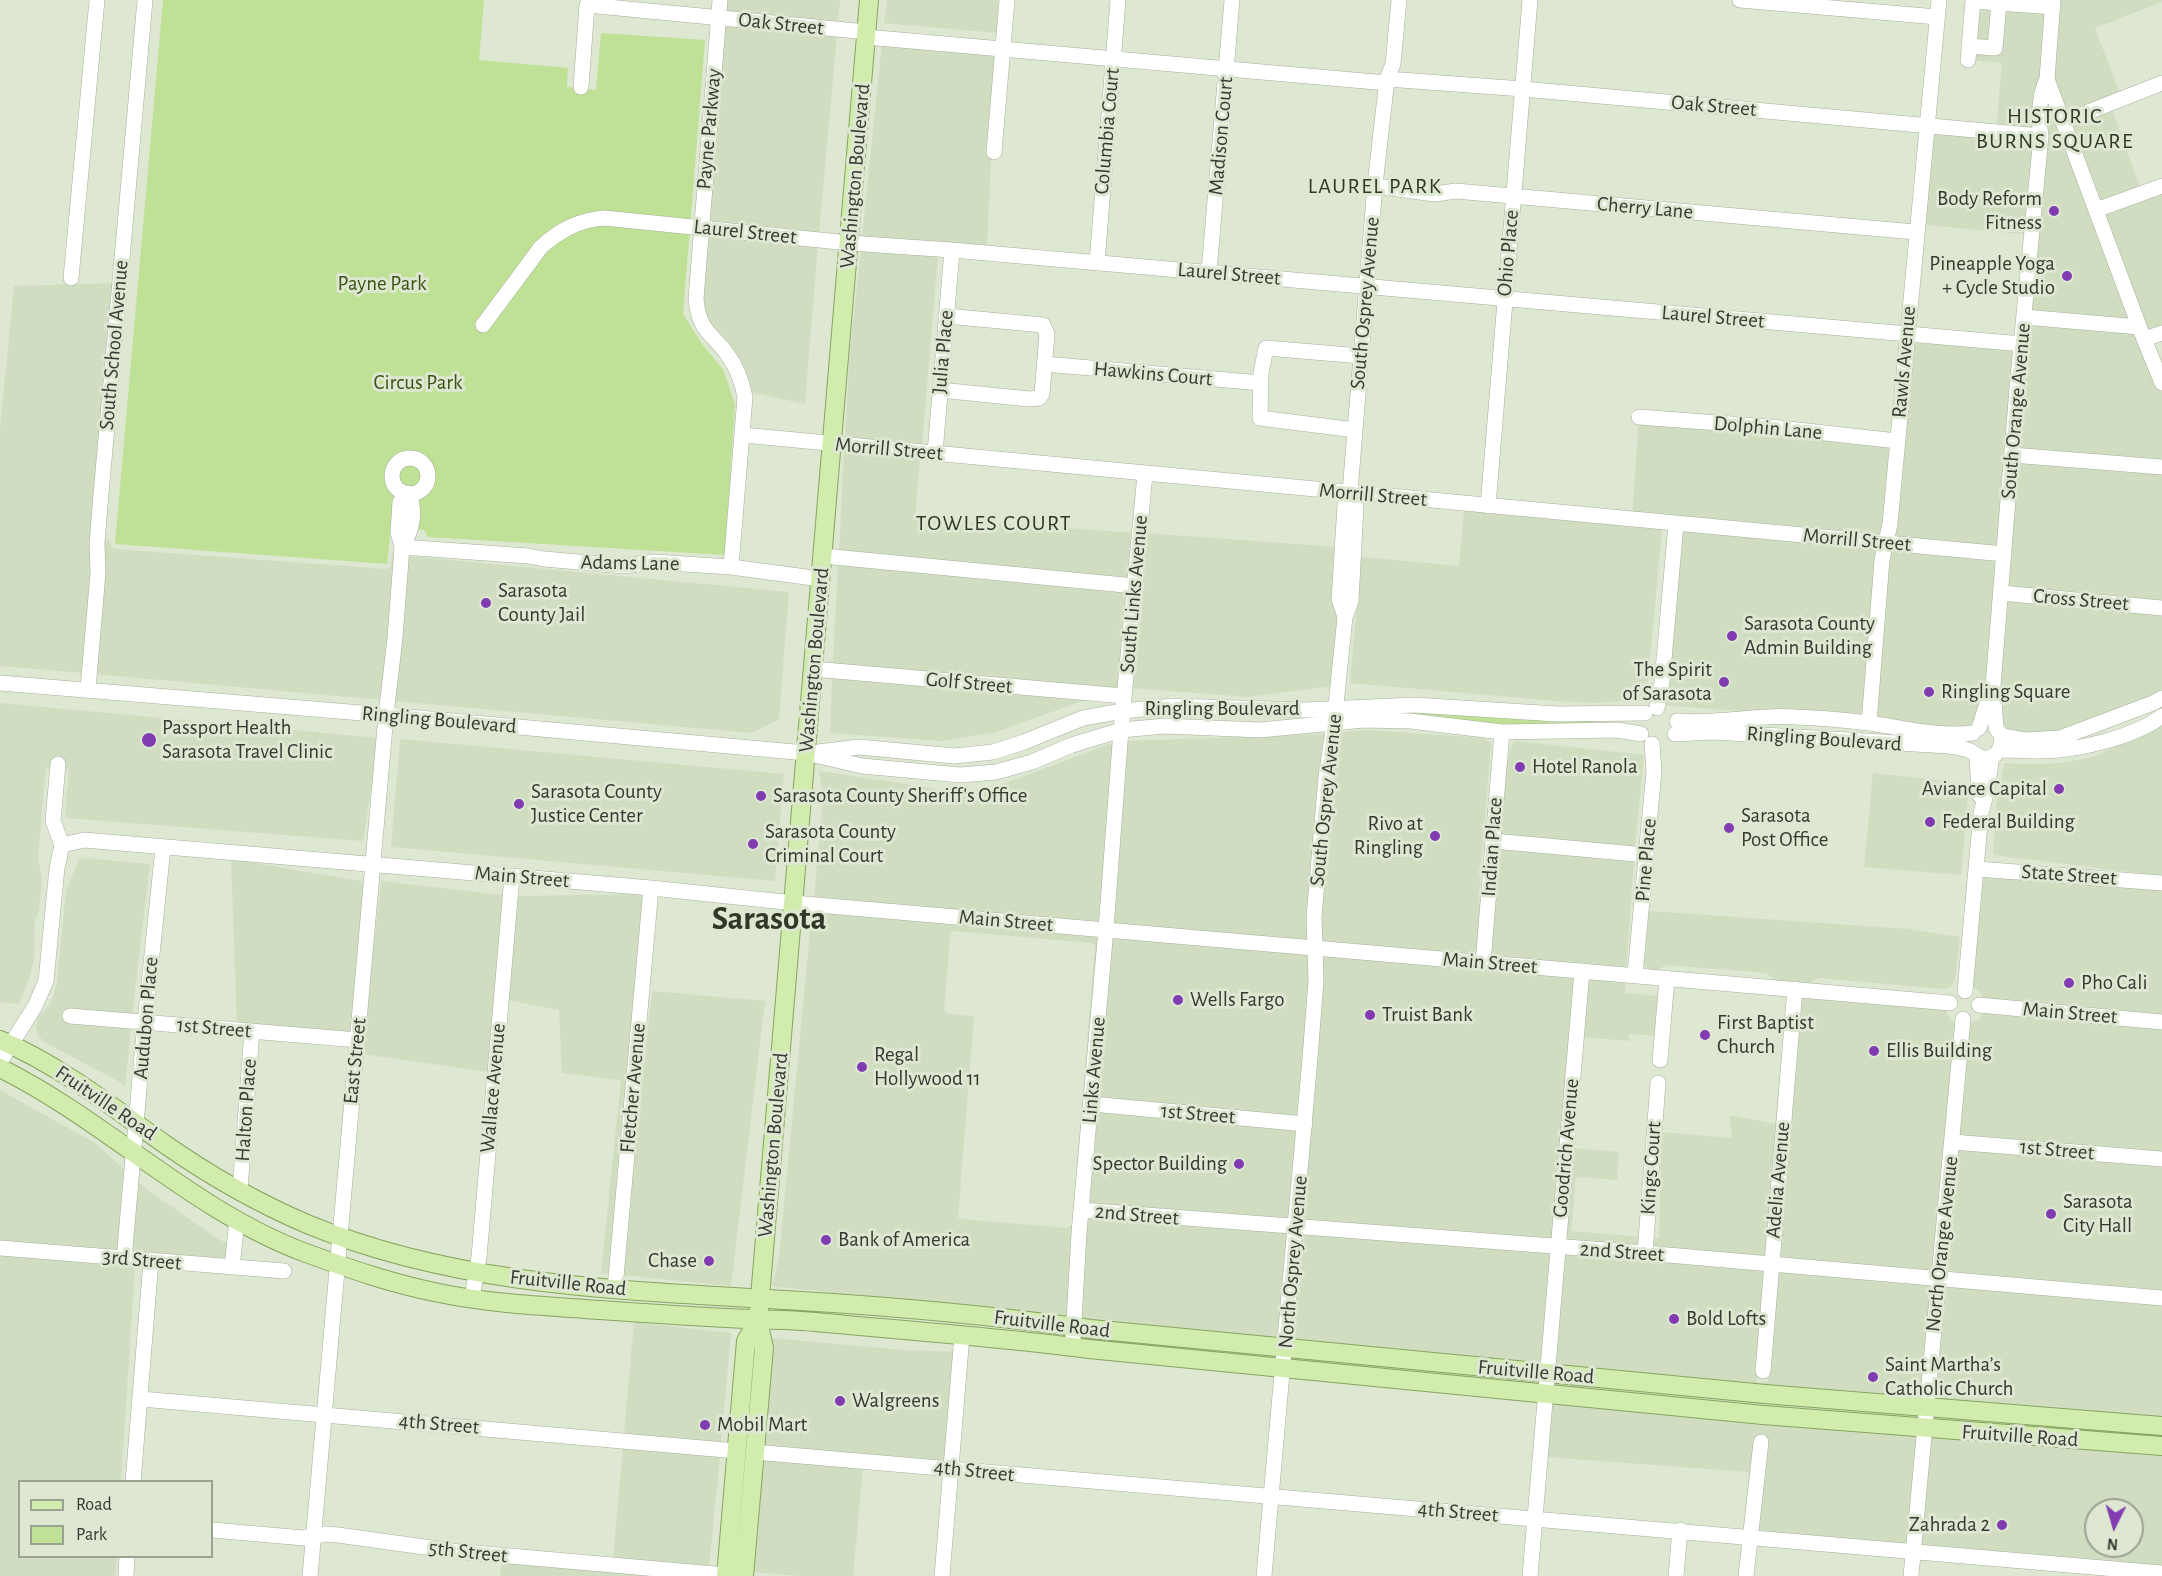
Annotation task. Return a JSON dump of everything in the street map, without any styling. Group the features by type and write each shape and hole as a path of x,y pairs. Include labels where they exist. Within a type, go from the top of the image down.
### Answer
{"main road":[{"name":"Washington Boulevard","path":"731,1576 746,1452 764,1348 758,1321 869,0"},
{"name":"Fruitville Road","path":"5,1042 68,1075 197,1165 240,1190 308,1224 400,1256 476,1273 539,1283 984,1316 1547,1374 1926,1409 2162,1426"},
{"name":"Fruitville Road","path":"0,1068 63,1103 192,1193 237,1220 303,1252 395,1283 441,1294 521,1305 758,1321 786,1320 963,1335 1073,1348 1545,1394 1924,1429 2162,1446"}],"street":[{"path":"71,278 97,0"},
{"name":"South School Avenue","path":"88,689 98,573 100,514 145,0"},
{"name":"Payne Parkway","path":"720,0 696,288 697,314 703,327 726,353 742,379 745,397 731,567"},
{"path":"994,152 1007,0"},
{"name":"Columbia Court","path":"1097,263 1118,0"},
{"name":"Madison Court","path":"1209,273 1232,0"},
{"name":"South Osprey Avenue","path":"1387,79 1384,63 1388,0"},
{"name":"South Osprey Avenue","path":"1315,947 1316,897 1326,777 1345,617 1339,599 1345,505 1350,492 1375,186 1387,79 1393,63 1399,0"},
{"name":"Ohio Place","path":"1488,506 1530,0"},
{"path":"1740,0 1937,17"},
{"name":"Rawls Avenue","path":"1869,723 1882,560 1890,524 1915,232 1928,125 1939,0"},
{"path":"2000,3 1995,48 1968,53 1973,0 2053,4"},
{"name":"South Orange Avenue","path":"1965,991 1981,813 1987,790 2012,455 2041,136 2039,127 2043,88 2049,83 2053,4"},
{"name":"Oak Street","path":"581,87 587,5 1387,79 1523,89 2041,136"},
{"path":"2049,83 2162,383"},
{"path":"2063,122 2162,83"},
{"name":"Cherry Lane","path":"1375,186 1435,194 1456,191 1915,232"},
{"path":"2096,210 2162,186"},
{"name":"Laurel Street","path":"483,325 552,237 572,225 604,218 849,243 952,250 2022,344"},
{"name":"Julia Place","path":"935,453 952,250"},
{"path":"940,390 1037,399 1042,394 1045,364 1047,334 1043,324 946,316"},
{"path":"2024,317 2142,333 2162,333"},
{"path":"1355,430 1260,418 1261,383 1266,348 1361,356"},
{"name":"Hawkins Court","path":"1045,364 1261,383"},
{"name":"Dolphin Lane","path":"1639,417 1771,427 1897,441"},
{"name":"Morrill Street","path":"743,435 2004,554"},
{"path":"2012,455 2162,467"},
{"name":"South Links Avenue","path":"1106,929 1123,703 1145,474"},
{"name":"East Street","path":"310,1576 341,1236 346,1152 395,638 402,547 398,532 400,502 408,493"},
{"path":"1651,711 1668,710 1676,728 1667,743 1647,739 1640,726 1651,711 1662,682 1676,524"},
{"name":"Adams Lane","path":"402,547 624,566 654,562 731,567 821,579"},
{"path":"823,556 1134,586"},
{"name":"Cross Street","path":"2001,593 2162,608"},
{"name":"Golf Street","path":"813,669 1123,703"},
{"name":"Ringling Boulevard","path":"0,683 806,753 862,766 960,775 996,772 1032,762 1121,730 1165,726 1260,730 1365,720 1410,721 1502,732 1617,730 1647,739"},
{"name":"South Orange Avenue","path":"1990,746 1970,744 1993,686"},
{"name":"Ringling Boulevard","path":"1990,746 2025,740 2060,738 2153,704 2162,698"},
{"name":"Ringling Boulevard","path":"806,753 858,747 954,756 993,752 1123,703 1305,710 1414,705 1557,714 1651,711"},
{"name":"Ringling Boulevard","path":"1676,728 1948,746 2058,750 2094,744 2129,732 2162,716"},
{"name":"Ringling Boulevard","path":"1676,728 1697,723 1792,717 1869,723 1956,735 1976,731 1990,746"},
{"name":"Indian Place","path":"1483,963 1502,732"},
{"name":"Pine Place","path":"1635,975 1654,771 1647,739"},
{"path":"0,1062 5,1042 35,1006 46,981 57,868 62,845 53,821 58,764"},
{"name":"Main Street","path":"62,845 84,840 373,864 794,903 1950,1003"},
{"path":"1493,841 1646,855"},
{"name":"Audubon Place","path":"124,1259 163,848"},
{"name":"State Street","path":"1977,869 2162,883"},
{"name":"Wallace Avenue","path":"472,1298 479,1257 513,876"},
{"name":"Fletcher Avenue","path":"615,1288 651,888"},
{"name":"Links Avenue","path":"1073,1348 1081,1210 1106,929"},
{"name":"North Osprey Avenue","path":"1264,1576 1305,1124 1316,981 1315,947"},
{"name":"Goodrich Avenue","path":"1530,1576 1582,971"},
{"path":"1660,1060 1667,978"},
{"name":"Adelia Avenue","path":"1763,1371 1795,989"},
{"path":"1965,991 1976,996 1979,1005 1976,1014 1963,1019 1955,1015 1950,1003 1954,995 1965,991"},
{"name":"Main Street","path":"1979,1005 2162,1022"},
{"name":"1st Street","path":"70,1016 358,1041"},
{"name":"North Orange Avenue","path":"1911,1576 1963,1019"},
{"name":"Halton Place","path":"240,1190 252,1031"},
{"name":"Kings Court","path":"1645,1253 1658,1083"},
{"name":"1st Street","path":"1092,1104 1305,1124"},
{"name":"1st Street","path":"1953,1142 2162,1159"},
{"name":"2nd Street","path":"1081,1210 1645,1253 2162,1298"},
{"path":"231,1267 237,1220"},
{"name":"3rd Street","path":"0,1248 285,1271"},
{"path":"134,1480 151,1261"},
{"path":"942,1576 963,1335"},
{"name":"4th Street","path":"141,1399 1680,1530 1914,1551 2069,1571 2154,1574"},
{"path":"1746,1576 1761,1442"},
{"name":"5th Street","path":"213,1530 304,1538 338,1535 453,1551 731,1576"},
{"path":"1676,1576 1680,1530"},
{"path":"126,1576 127,1558"}],"shaded area":[{"path":"725,0 840,0 838,23 724,12"},
{"path":"887,0 998,0 997,33 884,23"},
{"path":"1973,0 2162,0 2162,2 2095,28 2122,99 2110,104 2142,193 2162,186 2162,333 2144,340 2162,383 2162,698 2053,737 1995,728 1977,729 1660,705 1676,524 1632,520 1639,417 1897,440 1906,334 2021,344 2032,235 1916,224 1928,125 1996,131 2002,63 1968,60"},
{"path":"723,24 837,35 819,233 707,222"},
{"path":"882,44 996,54 989,157 991,158 987,247 862,237"},
{"path":"706,234 818,245 805,404 750,392 707,324 701,298"},
{"path":"861,249 938,255 922,446 845,439 849,360"},
{"path":"114,283 84,673 0,666 0,427 14,286"},
{"path":"844,451 920,458 915,517 1134,533 1130,580 839,552"},
{"path":"1464,511 1662,530 1646,700 1594,703 1556,701 1350,683 1361,557 1459,566"},
{"path":"1145,533 1337,547 1339,617 1332,686 1248,697 1130,688"},
{"path":"103,540 111,541 111,547 115,549 386,569 391,566 392,555 396,555 382,700 94,674"},
{"path":"407,556 789,592 779,719 752,733 393,701"},
{"path":"838,564 1129,592 1120,687 1115,689 833,665"},
{"path":"832,677 1088,699 996,732 942,741 830,733"},
{"path":"0,703 379,738 363,841 65,818 69,769 46,767 38,857 42,881 39,911 35,920 34,961 19,1004 0,1002"},
{"path":"2162,723 2162,876 1993,855 1998,781 2001,780 2005,763 2061,763 2093,757"},
{"path":"1368,730 1485,738 1491,744 1480,878 1478,957 1320,941 1319,917 1336,733"},
{"path":"1325,734 1310,940 1112,924 1125,741"},
{"path":"400,739 784,774 775,881 391,847"},
{"path":"1516,741 1644,755 1635,848 1499,835 1502,784 1512,744"},
{"path":"1115,742 1101,923 814,899 823,797 819,771 959,792 1000,785"},
{"path":"1873,773 1969,785 1961,875 1864,867"},
{"path":"1498,847 1634,860 1626,968 1488,957"},
{"path":"79,859 150,864 132,1015 65,1010 64,1021 131,1027 125,1087 120,1082 44,1042 37,1034 38,1018 51,1003 57,983 66,891"},
{"path":"231,859 366,882 353,1034 237,1024"},
{"path":"1982,875 2162,889 2162,1016 1983,1000 1979,991 1971,986"},
{"path":"381,881 504,897 489,1072 362,1054"},
{"path":"645,894 611,1274 601,1273 621,1080 562,1073 559,1010 507,1000 516,898 519,896"},
{"path":"812,911 1100,935 1069,1320 772,1286 779,1258","holes":["955,931 1095,945 1072,1224 1068,1228 961,1219 958,1217 974,1016 948,1014 944,1010 950,936"]},
{"path":"1649,911 1908,929 1960,937 1955,979 1951,987 1943,989 1818,978 1808,984 1775,981 1767,973 1666,965 1658,970 1650,970 1642,964 1642,958 1645,957"},
{"path":"1111,936 1310,952 1311,981 1300,1117 1097,1098"},
{"path":"1321,953 1575,977 1553,1241 1302,1222"},
{"path":"1586,978 1625,981 1625,993 1660,996 1657,1036 1629,1034 1629,1041 1583,1037 1574,1148 1619,1152 1617,1180 1576,1177 1571,1231 1641,1237 1640,1247 1564,1242"},
{"path":"652,991 765,1001 731,1286 622,1275"},
{"path":"1787,995 1789,995 1766,1258 1651,1247 1651,1238 1659,1238 1662,1132 1732,1138 1730,1115 1775,1124"},
{"path":"1800,996 1945,1008 1950,1019 1955,1023 1934,1272 1777,1258"},
{"path":"1983,1012 2162,1028 2162,1153 1959,1136 1968,1025 1979,1019"},
{"path":"0,1090 95,1143 126,1171 119,1252 0,1242"},
{"name":"Spector Building","path":"1096,1110 1299,1129 1291,1221 1087,1205"},
{"path":"1958,1148 2162,1165 2162,1292 1945,1272"},
{"path":"136,1180 218,1239 229,1244 227,1261 129,1253"},
{"path":"1086,1217 1290,1233 1280,1342 1079,1321"},
{"path":"1301,1234 1552,1253 1542,1367 1291,1343"},
{"path":"0,1254 135,1266 121,1480 18,1480 18,1558 117,1558 115,1576 0,1576"},
{"path":"1563,1254 1765,1270 1757,1382 1768,1382 1776,1271 1932,1284 1921,1402 1553,1368"},
{"path":"1943,1284 2162,1304 2162,1420 1932,1403"},
{"path":"634,1322 731,1333 721,1443 624,1435"},
{"path":"771,1338 904,1350 956,1352 947,1462 763,1447"},
{"path":"1290,1355 1541,1379 1540,1387 1289,1363"},
{"path":"1552,1380 1920,1414 1920,1423 1551,1388"},
{"path":"1550,1400 1919,1435 1909,1545 1757,1532 1766,1437 1756,1436 1747,1531 1745,1531 1749,1472 1546,1457"},
{"path":"1931,1415 2162,1432 2162,1440 1930,1424"},
{"path":"1929,1436 2162,1452 2162,1566 1919,1546"},
{"path":"623,1447 720,1455 709,1567 613,1559"},
{"path":"762,1459 863,1467 853,1576 801,1576 754,1572"},
{"path":"502,1562 670,1576 500,1576"}],"green space":[{"name":"Payne Park","path":"163,0 484,0 479,60 568,68 567,87 596,90 601,33 705,40 683,314 702,344 723,369 735,404 725,555 428,537 424,530 391,527 387,564 115,544"},
{"path":"1389,712 1596,716 1597,722 1519,726 1389,714"}],"place":[{"name":"Body Reform Fitness","path":"2054,211"},
{"name":"Pineapple Yoga + Cycle Studio","path":"2067,276"},
{"name":"Sarasota County Jail","path":"486,603"},
{"name":"Sarasota County Admin Building","path":"1732,636"},
{"name":"The Spirit of Sarasota","path":"1724,682"},
{"name":"Ringling Square","path":"1929,692"},
{"name":"Passport Health Sarasota Travel Clinic","path":"149,740"},
{"name":"Hotel Ranola","path":"1520,767"},
{"name":"Aviance Capital","path":"2059,789"},
{"name":"Sarasota County Sheriff's Office","path":"761,796"},
{"name":"Sarasota County Justice Center","path":"519,804"},
{"name":"Federal Building","path":"1930,822"},
{"name":"Sarasota Post Office","path":"1729,828"},
{"name":"Rivo at Ringling","path":"1435,836"},
{"name":"Sarasota County Criminal Court","path":"753,844"},
{"name":"Pho Cali","path":"2069,983"},
{"name":"Wells Fargo","path":"1178,1000"},
{"name":"Truist Bank","path":"1370,1015"},
{"name":"First Baptist Church","path":"1705,1035"},
{"name":"Ellis Building","path":"1874,1051"},
{"name":"Regal Hollywood 11","path":"862,1067"},
{"name":"Spector Building","path":"1239,1164"},
{"name":"Sarasota City Hall","path":"2051,1214"},
{"name":"Bank of America","path":"826,1240"},
{"name":"Chase","path":"709,1261"},
{"name":"Bold Lofts","path":"1674,1319"},
{"name":"Saint Martha’s Catholic Church","path":"1873,1377"},
{"name":"Walgreens","path":"840,1401"},
{"name":"Mobil Mart","path":"705,1425"},
{"name":"Zahrada 2","path":"2002,1525"}],"district":[{"name":"HISTORIC BURNS SQUARE","path":"2055,128"},
{"name":"LAUREL PARK","path":"1375,186"},
{"name":"TOWLES COURT","path":"994,523"},
{"name":"Sarasota","path":"769,919"}],"park label":[{"name":"Circus Park","path":"418,383"}]}
